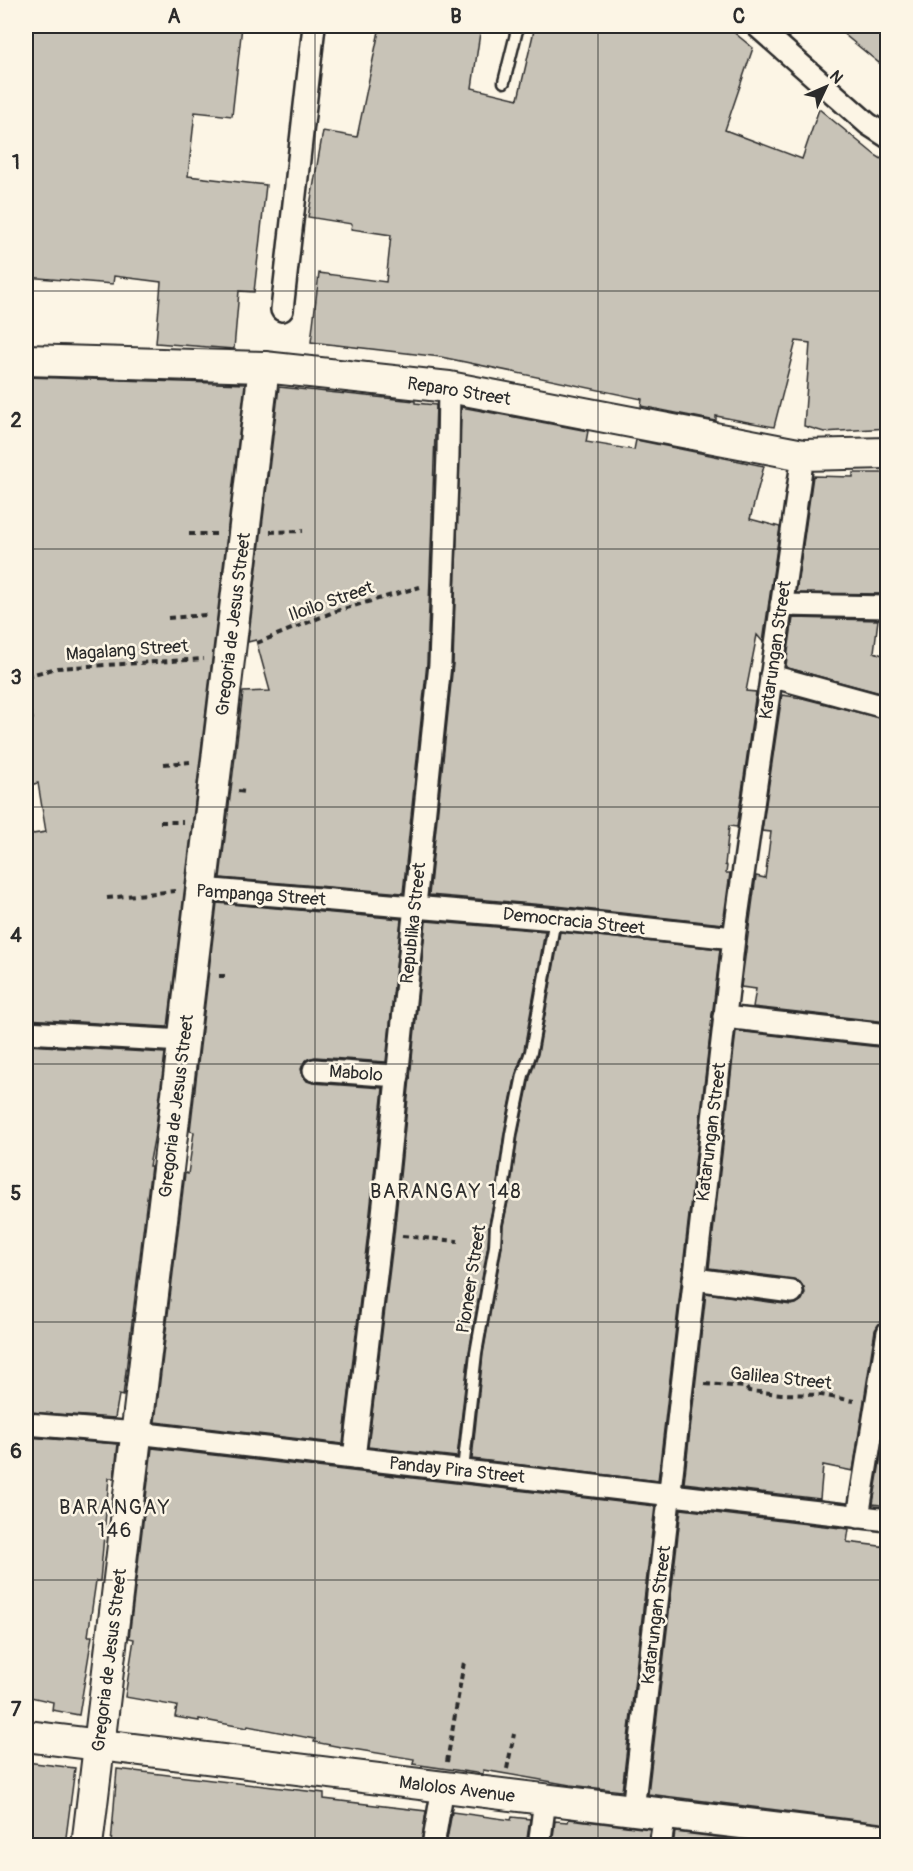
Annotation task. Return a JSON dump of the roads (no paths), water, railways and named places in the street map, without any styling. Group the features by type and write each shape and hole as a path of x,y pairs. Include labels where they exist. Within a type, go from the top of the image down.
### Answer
{"street":[{"path":"282,310 315,26"},
{"path":"757,26 868,124 888,136"},
{"name":"Reparo Street","path":"26,360 264,367 449,387 803,455 888,453"},
{"name":"Gregoria de Jesus Street","path":"87,1845 264,367"},
{"name":"Republika Street","path":"354,1458 381,1233 440,664 449,387"},
{"name":"Katarungan Street","path":"633,1810 724,1017 803,455"},
{"path":"781,605 888,607"},
{"path":"771,676 888,708"},
{"name":"Pampanga Street","path":"202,889 414,907"},
{"name":"Democracia Street","path":"414,907 734,938"},
{"path":"724,1017 888,1035"},
{"path":"26,1032 183,1041"},
{"name":"Mabolo","path":"314,1070 398,1076"},
{"path":"694,1279 792,1292"},
{"path":"858,1516 888,1332"},
{"name":"Panday Pira Street","path":"26,1424 137,1433 888,1520"},
{"name":"Malolos Avenue","path":"26,1736 444,1778 503,1794 665,1814 765,1836 888,1841"},
{"path":"433,1845 444,1778"},
{"path":"539,1845 545,1800"},
{"path":"660,1845 665,1814"}],"lane":[{"path":"504,82 518,26"},
{"name":"Pioneer Street","path":"463,1470 476,1353 495,1246 496,1225 511,1134 523,1075 531,1052 555,919"}],"district":[{"name":"BARANGAY 148","path":"446,1191"},
{"name":"BARANGAY 146","path":"115,1518"}]}
